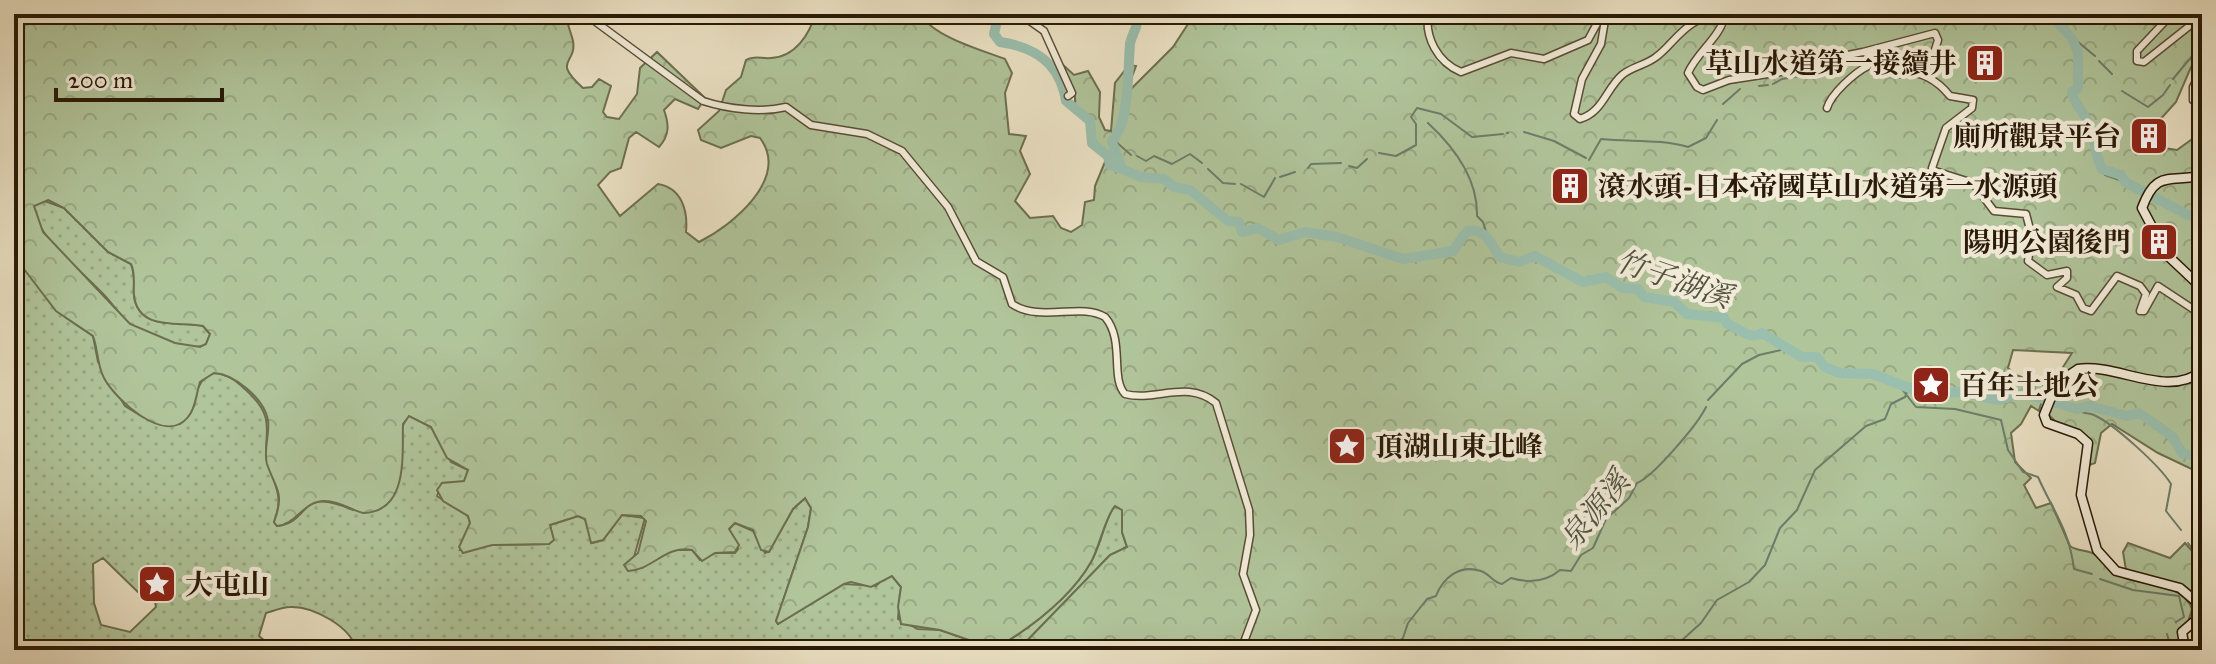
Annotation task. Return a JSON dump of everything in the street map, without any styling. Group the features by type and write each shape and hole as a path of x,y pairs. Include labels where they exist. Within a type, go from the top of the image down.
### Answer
{"street":[{"path":"585,14 703,101 721,106 772,110 786,107 811,125 867,134 894,146 910,158 948,207 976,261 1003,277 1012,304 1045,314 1093,313 1105,317 1117,343 1120,388 1125,394 1139,397 1180,390 1203,395 1216,403 1222,431 1240,475 1251,523 1243,574 1256,610 1241,650"},
{"path":"1020,14 1044,31 1069,82 1072,93 1068,96"},
{"path":"1428,14 1425,29 1428,39 1450,65 1461,72 1511,53 1544,59 1588,40 1596,21 1600,18 1605,20 1601,44 1582,79 1574,114 1580,119 1598,108 1622,75 1653,60 1672,38 1706,19 1723,21 1721,30 1699,52 1688,73 1697,87 1703,90 1729,80 1814,67 1833,58 1866,53 1935,33 1938,40 1934,53"},
{"path":"2172,14 2137,51 2137,61 2144,62 2202,16"},
{"path":"1866,53 1888,57 1900,74 1920,74 1942,85 1950,96 1973,100 1972,108 1946,128 1932,168 1973,183 1994,211 2026,214 2032,237 2028,261 2047,275 2067,271 2067,278 2057,287 2076,295 2083,308 2091,311 2098,306 2117,276 2140,286 2146,294 2140,311 2144,311 2158,286 2202,315 2193,279"},
{"path":"1827,108 1830,99 1853,75 1868,66 1866,53"},
{"path":"2202,69 2192,95 2193,100 2202,101"},
{"path":"2202,176 2158,180 2150,187 2142,208 2167,255 2202,288"},
{"path":"2185,650 2182,632 2197,619 2200,605 2180,588 2116,571 2103,557 2094,543 2081,495 2088,443 2078,434 2047,423 2045,411 2066,373 2084,368 2162,381 2184,380 2202,371"}],"green space":[{"path":"14,14 567,14 573,41 568,72 583,88 592,87 599,79 611,86 603,112 607,117 619,119 637,94 640,68 657,52 705,98 698,109 675,99 664,110 668,129 659,147 636,132 629,138 621,168 610,172 598,185 620,216 658,184 666,186 682,202 686,232 699,242 727,224 754,199 768,169 767,153 760,138 751,136 721,148 701,140 698,130 719,111 726,90 741,77 746,60 787,54 805,36 815,14 920,14 947,36 1005,59 1012,73 1005,93 1009,134 1026,136 1020,151 1030,174 1015,201 1030,218 1053,216 1061,228 1071,232 1082,225 1085,202 1094,200 1095,186 1107,157 1091,146 1088,122 1075,110 1075,95 1056,64 1061,63 1074,75 1088,71 1100,92 1099,117 1105,130 1111,131 1115,83 1129,65 1136,66 1128,87 1131,89 1173,47 1190,21 1200,14 2202,14 2202,56 2191,67 2176,102 2138,144 2177,150 2202,132 2202,474 2158,453 2112,424 2101,433 2095,463 2089,465 2090,443 2056,422 2048,413 2058,375 2072,353 2013,350 2008,368 2016,375 2046,386 2039,411 2031,406 2021,424 2011,433 2015,462 2031,478 2024,485 2036,508 2051,503 2070,546 2094,554 2125,578 2180,594 2192,609 2188,622 2178,634 2182,650 1018,650 1110,555 1127,547 1122,532 1122,510 1115,506 1091,562 1072,588 1035,622 995,649 940,630 901,624 898,607 901,587 892,576 871,587 851,582 844,584 778,624 776,621 808,527 811,508 805,498 793,509 769,552 761,550 753,530 735,523 729,529 739,545 735,552 715,553 702,561 692,550 683,549 666,554 645,567 628,571 624,565 638,553 646,521 641,516 622,515 603,540 591,543 585,519 578,516 550,525 554,540 549,544 492,545 463,553 459,547 470,523 468,516 443,501 437,490 442,483 464,481 468,470 447,458 431,427 409,416 403,424 400,479 389,503 378,510 363,513 336,502 318,502 277,526 274,522 279,497 266,459 268,420 255,396 231,378 214,373 200,382 188,417 178,425 154,423 129,407 110,387 100,368 93,336 56,311 14,256","holes":["48,200 64,208 108,252 131,264 134,296 137,307 144,315 162,323 203,326 210,334 206,344 200,347 175,343 130,324 43,232 34,206"]},
{"path":"42,200 64,208 108,252 131,264 134,296 137,307 144,315 162,322 203,326 210,334 206,344 190,347 168,342 146,334 127,322 42,230 34,206"},
{"path":"14,256 65,317 93,336 98,362 125,406 143,417 180,424 190,411 202,382 214,373 228,376 257,401 266,421 267,457 278,495 274,522 277,526 288,523 313,503 322,501 353,510 409,415 431,427 451,462 468,470 464,482 442,483 437,496 468,516 470,523 460,550 492,545 549,544 553,540 550,525 578,516 585,519 592,543 603,540 622,515 645,518 634,557 642,568 671,550 692,550 700,560 715,553 735,553 738,549 729,529 735,523 753,531 765,553 793,509 805,498 811,508 808,527 776,621 778,624 844,584 876,586 884,578 892,576 901,587 898,619 918,629 940,630 995,649 1035,622 1072,588 1094,556 1115,506 1122,510 1122,532 1127,547 1110,555 1018,650 356,650 347,633 330,620 309,610 290,607 266,613 259,636 276,650 62,650 57,644 34,642 18,650 14,648","holes":["103,558 144,598 154,597 156,607 130,632 101,625 94,603 93,564"]},
{"path":"2128,543 2170,558 2185,543 2193,552 2202,554 2202,602 2182,585 2126,570 2123,552"}],"waterway":[{"path":"991,14 997,21 994,34 1000,42 1035,53 1052,67 1066,101 1090,121 1092,143 1108,156 1110,165 1122,169"},
{"name":"竹子湖溪","path":"1136,14 1130,44 1126,106 1112,142 1122,169 1141,177 1164,179 1174,187 1190,190 1228,221 1239,222 1242,232 1258,228 1279,240 1305,232 1337,237 1403,259 1453,251 1467,231 1473,230 1483,234 1500,257 1519,262 1535,256 1583,282 1606,277 1622,288 1638,289 1644,297 1674,302 1687,314 1724,318 1727,324 1748,335 1762,333 1802,357 1817,357 1825,367 1840,373 1873,374 1930,396 1957,392 1999,400 2023,393 2077,409 2089,406 2127,416 2139,413 2172,436 2182,453 2202,458"},
{"path":"2050,14 2069,35"},
{"path":"2066,32 2095,56"},
{"path":"2072,39 2078,52 2078,88 2072,92 2090,125 2102,169 2121,175 2125,182 2188,215 2202,214"},
{"path":"2173,79 2202,44"},
{"path":"1773,84 1782,79 1837,70 1860,56"},
{"path":"2099,61 2112,74"},
{"path":"1759,86 1768,85"},
{"path":"2122,91 2148,107 2170,85"},
{"path":"1723,104 1740,89"},
{"path":"1379,153 1396,156 1416,145 1416,124 1411,117 1417,108 1441,114 1472,137 1503,134"},
{"path":"1589,160 1601,139 1688,147 1706,138 1717,120"},
{"path":"1428,123 1447,142 1463,165 1473,189 1477,216 1483,222 1487,235"},
{"path":"1524,132 1554,141 1586,158"},
{"path":"1114,140 1131,155"},
{"path":"1137,156 1146,161 1154,156 1172,164 1190,154 1202,163"},
{"path":"1349,166 1357,168 1367,159"},
{"path":"1308,168 1311,164 1341,163"},
{"path":"1208,169 1223,183 1235,184"},
{"path":"2102,169 2105,175 2125,182"},
{"path":"1280,177 1295,172"},
{"path":"1241,184 1264,197 1275,178"},
{"name":"泉源溪","path":"1708,400 1742,364 1759,355 1785,349"},
{"path":"1901,388 1916,407 1955,409 2001,420 2008,450 2023,472 2038,477 2060,521 2074,569 2092,574"},
{"path":"1655,650 1680,642 1701,623 1717,600 1749,582 1765,565 1780,528 1797,510 1815,470 1866,426 1885,419 1891,404 1905,397 1908,390"},
{"name":"泉源溪","path":"1388,650 1403,638 1408,623 1427,599 1436,596 1448,578 1459,571 1481,571 1502,584 1511,578 1537,580 1560,570 1571,571 1581,555 1593,548 1606,519 1629,498 1637,483 1674,449 1706,407"},
{"path":"2077,409 2113,427 2165,476 2171,484 2166,511 2181,530"},
{"path":"2188,543 2194,551 2202,553"},
{"path":"2100,579 2133,590 2179,596 2184,617 2176,622"},
{"path":"2167,634 2170,645 2177,650"}],"place":[{"name":"草山水道第一接續井","path":"1985,63"},
{"name":"廁所觀景平台","path":"2149,136"},
{"name":"滾水頭-日本帝國草山水道第一水源頭","path":"1570,186"},
{"name":"陽明公園後門","path":"2159,242"},
{"name":"百年土地公","path":"1931,385"},
{"name":"頂湖山東北峰","path":"1347,446"},
{"name":"大屯山","path":"157,584"}]}
